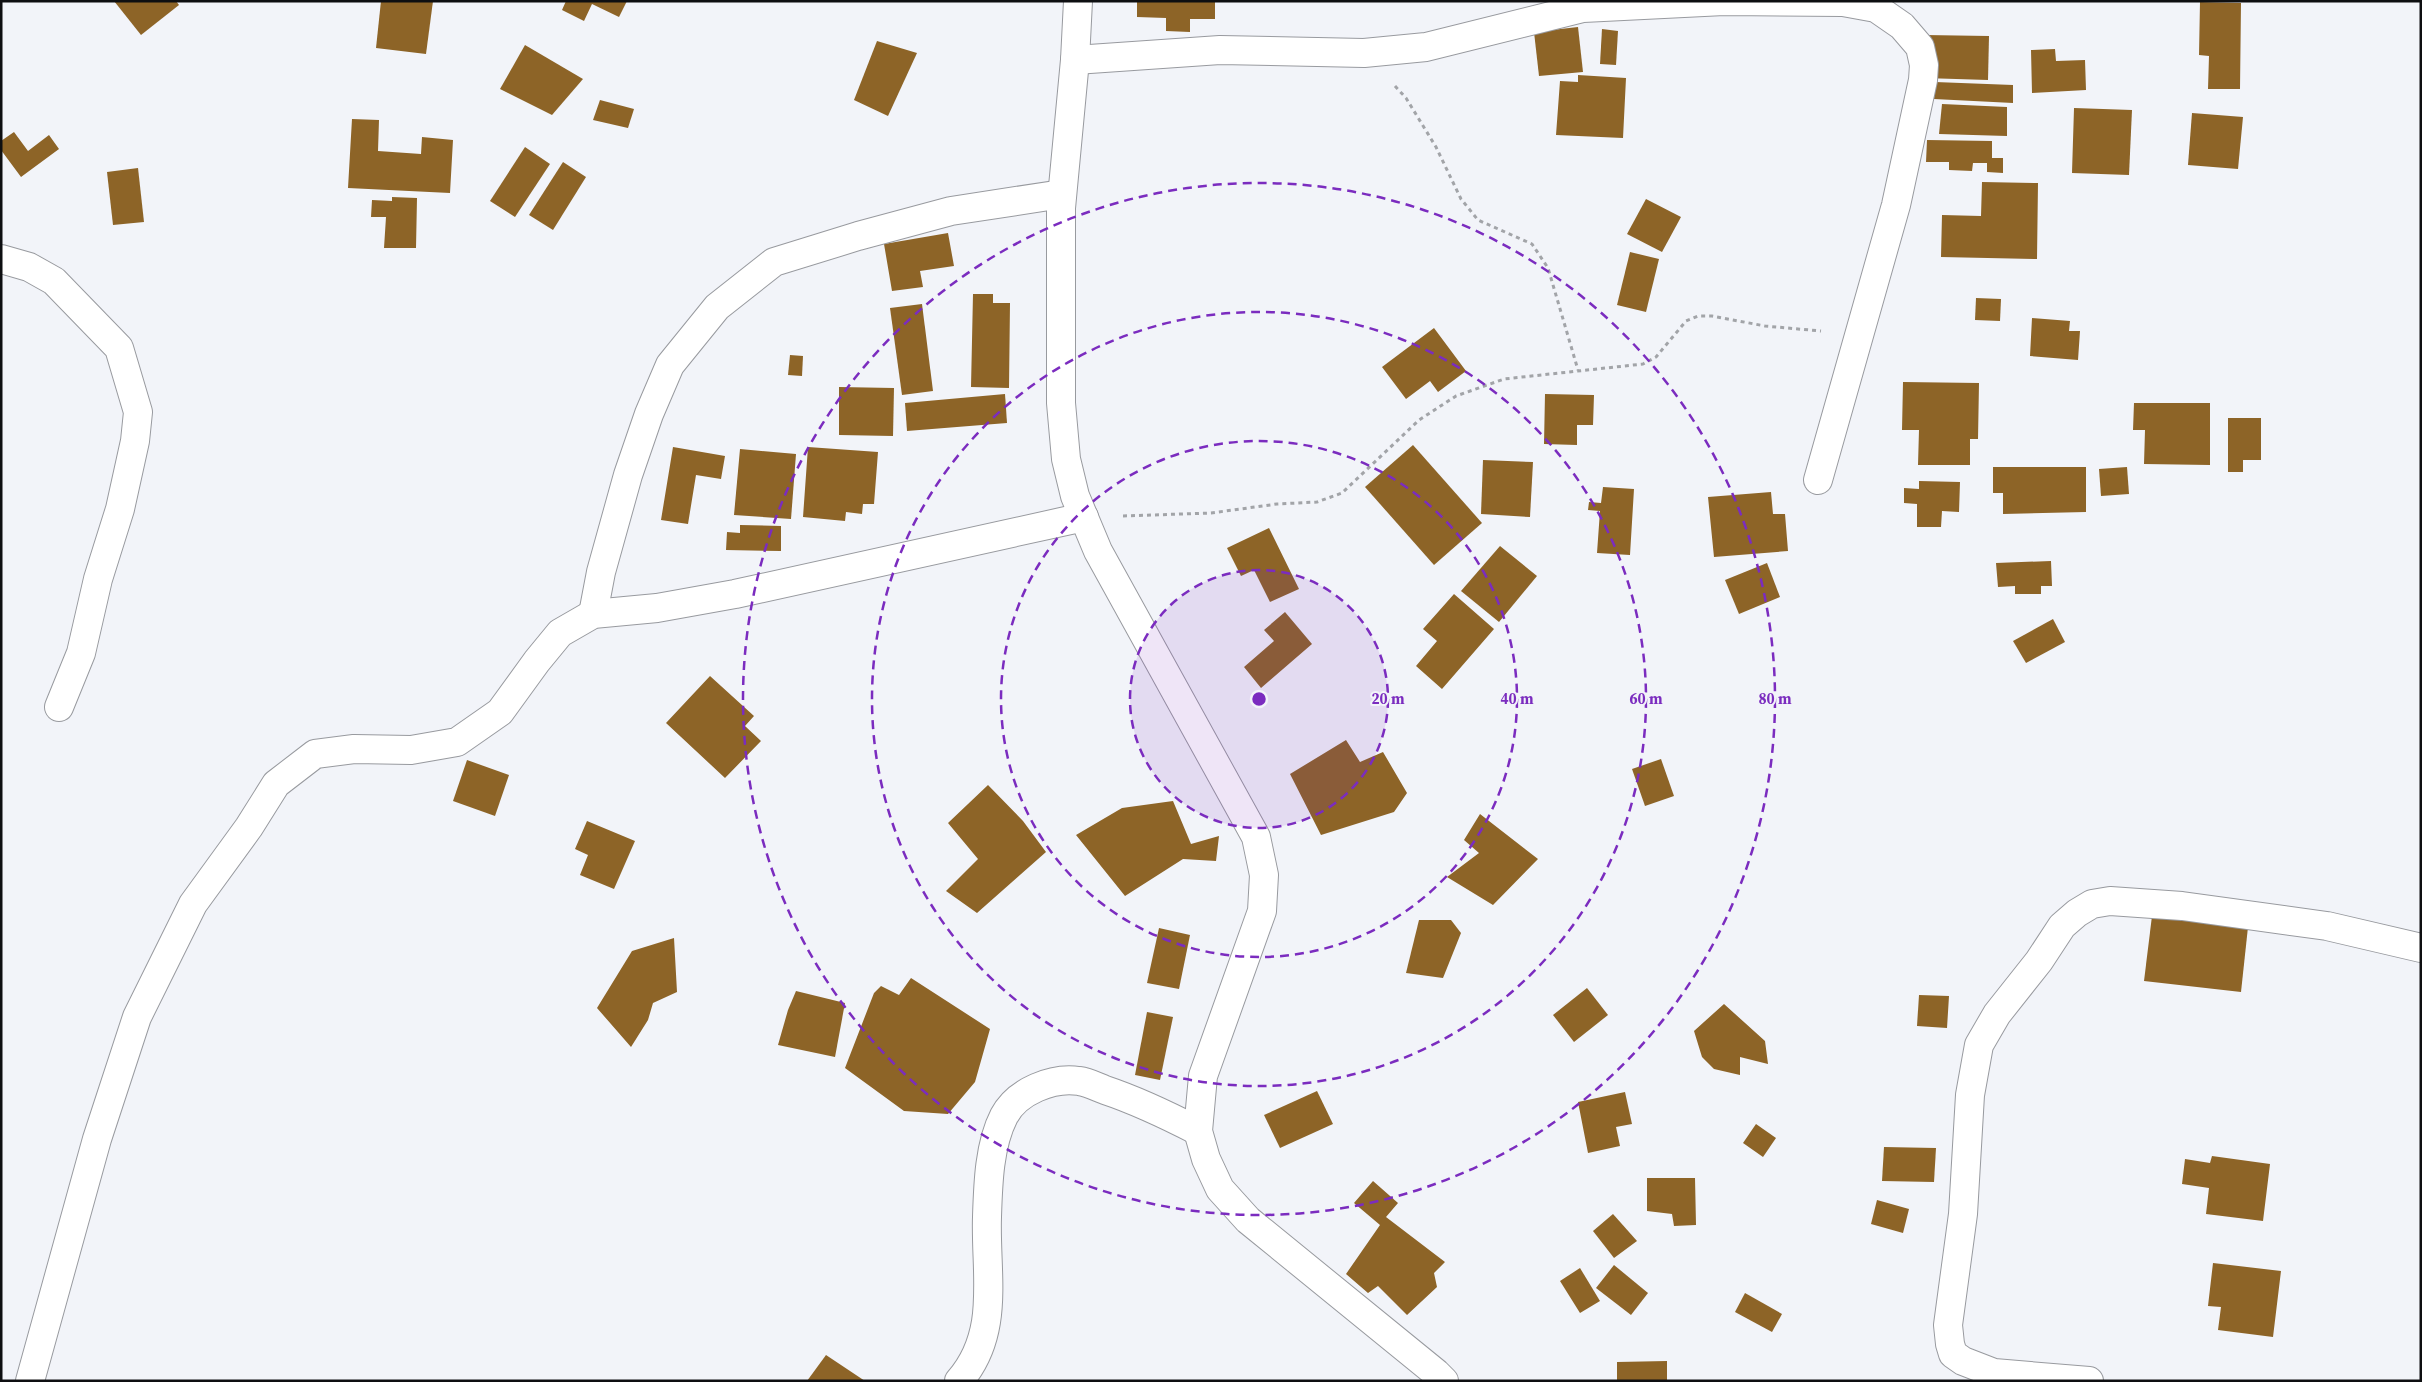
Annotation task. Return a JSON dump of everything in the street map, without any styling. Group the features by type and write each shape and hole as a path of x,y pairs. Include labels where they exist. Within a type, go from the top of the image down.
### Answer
{"street":[{"path":"1078,1 1075,60 1062,194 1061,403 1066,459 1075,496 1118,591 1256,837 1264,875 1262,911 1203,1076 1198,1131 1206,1159 1220,1189 1248,1220 1436,1372 1444,1381"},
{"path":"1075,60 1220,50 1364,53 1426,47 1583,8 1724,1 1843,2 1876,8 1902,26 1920,47 1924,65 1923,80 1896,205 1818,480"},
{"path":"593,614 601,572 625,484 649,414 670,366 718,307 774,262 858,236 951,211 1062,194"},
{"path":"1,259 29,267 54,281 119,348 138,412 135,441 120,509 98,579 81,653 59,707"},
{"path":"30,1381 98,1139 137,1017 193,904 249,827 276,784 315,754 354,749 411,750 457,742 500,712 537,660 560,634 593,614 657,608 735,594 1084,517"},
{"path":"2089,1381 1994,1372 1963,1361 1953,1354 1948,1325 1963,1214 1970,1094 1979,1045 1997,1014 2039,961 2062,926 2092,904 2110,901 2182,906 2326,926 2421,948"},
{"path":"959,1381 968,1371 983,1342 987,1320 989,1278 987,1217 993,1152 1004,1115 1023,1094 1046,1084 1079,1081 1141,1102 1198,1131"}],"path":[{"path":"1364,53 1406,98 1436,147 1461,200 1478,220 1532,244 1541,254 1548,268 1578,370"},
{"path":"1084,517 1211,513 1276,504 1317,502 1342,493 1419,420 1456,396 1504,379 1643,364 1656,357 1686,321 1698,316 1712,316 1765,326 1859,335"}],"building":[{"path":"114,1 176,1 179,5 141,35"},
{"path":"381,1 433,1 426,54 376,48"},
{"path":"566,1 627,1 619,17 592,4 584,21 562,10"},
{"path":"1137,1 1215,1 1215,19 1190,19 1190,32 1166,31 1166,18 1137,17"},
{"path":"2200,2 2241,3 2240,89 2208,89 2209,56 2199,55"},
{"path":"1578,27 1583,72 1539,76 1534,32"},
{"path":"1602,29 1618,31 1616,65 1600,64"},
{"path":"1925,35 1989,36 1988,80 1924,78"},
{"path":"877,41 917,53 888,116 854,100"},
{"path":"525,45 583,79 552,115 500,89"},
{"path":"2055,49 2056,61 2085,60 2086,90 2032,93 2031,50"},
{"path":"1578,75 1626,78 1623,138 1556,135 1560,81 1578,82"},
{"path":"1935,82 2013,85 2013,103 1934,99"},
{"path":"600,100 634,109 628,128 593,120"},
{"path":"1942,104 2007,107 2007,136 1939,134"},
{"path":"2074,108 2132,110 2129,175 2072,173"},
{"path":"2192,113 2243,117 2238,169 2188,165"},
{"path":"352,119 379,120 378,151 421,154 422,137 453,140 450,193 348,188"},
{"path":"14,132 28,151 49,135 59,149 21,177 1,150 1,141"},
{"path":"1927,140 1992,141 1992,158 2003,158 2003,173 1987,172 1987,163 1973,163 1972,171 1949,170 1949,162 1926,162"},
{"path":"525,147 550,164 515,217 490,201"},
{"path":"563,162 586,177 553,230 529,215"},
{"path":"138,168 144,222 113,225 107,172"},
{"path":"1982,182 2038,183 2037,259 1941,257 1942,215 1981,216"},
{"path":"392,197 417,198 416,248 384,248 386,217 371,217 372,200 392,201"},
{"path":"1646,199 1681,217 1662,252 1627,234"},
{"path":"948,233 954,266 920,271 923,287 892,291 884,244"},
{"path":"1630,252 1659,259 1646,312 1617,305"},
{"path":"973,294 993,294 993,303 1010,303 1009,388 971,387"},
{"path":"1976,298 2001,299 2000,321 1975,320"},
{"path":"922,304 933,391 902,395 890,308"},
{"path":"2032,318 2070,321 2069,331 2080,331 2078,360 2030,356"},
{"path":"1434,328 1466,371 1438,392 1430,381 1406,399 1382,367"},
{"path":"790,355 803,356 802,376 788,375"},
{"path":"1903,382 1979,383 1978,439 1970,439 1970,465 1918,465 1919,430 1902,430"},
{"path":"839,387 894,388 893,436 839,435"},
{"path":"1005,394 1007,423 907,431 905,403"},
{"path":"1545,394 1594,395 1593,425 1577,425 1577,445 1544,444"},
{"path":"2134,403 2210,403 2210,465 2144,464 2145,430 2133,430"},
{"path":"2228,418 2261,418 2261,460 2243,460 2243,472 2228,472"},
{"path":"1413,445 1482,523 1434,565 1365,487"},
{"path":"673,447 725,456 721,479 696,475 688,524 661,520"},
{"path":"808,447 878,452 874,504 863,504 862,514 846,512 845,521 803,517"},
{"path":"740,449 796,454 791,519 734,515"},
{"path":"1483,460 1533,462 1530,517 1481,514"},
{"path":"1993,467 2086,467 2086,512 2003,514 2003,493 1993,493"},
{"path":"2127,467 2129,494 2101,496 2099,469"},
{"path":"1919,481 1960,482 1959,512 1942,511 1941,527 1917,527 1917,504 1904,503 1904,488 1919,489"},
{"path":"1603,487 1634,489 1630,555 1597,553 1600,511 1588,510 1589,502 1601,503"},
{"path":"1771,492 1773,514 1785,514 1788,551 1714,557 1708,497"},
{"path":"740,525 781,526 781,551 726,550 727,532 740,533"},
{"path":"1269,528 1299,589 1270,602 1254,570 1241,576 1227,548"},
{"path":"1500,546 1537,576 1499,622 1461,591"},
{"path":"2051,561 2052,586 2041,586 2041,594 2015,594 2015,586 1998,587 1996,563"},
{"path":"1767,563 1780,597 1739,614 1725,580"},
{"path":"1454,594 1494,629 1442,689 1416,666 1437,641 1423,629"},
{"path":"1285,612 1312,644 1261,688 1244,667 1274,641 1264,630"},
{"path":"2053,619 2065,642 2026,663 2013,641"},
{"path":"710,676 754,716 745,726 761,741 725,778 666,723"},
{"path":"1346,740 1360,762 1383,752 1407,793 1394,812 1321,835 1290,774"},
{"path":"1661,759 1674,796 1645,806 1632,769"},
{"path":"467,760 509,775 495,816 453,801"},
{"path":"988,785 1023,821 1046,852 977,913 946,891 978,859 948,823"},
{"path":"1173,801 1191,844 1219,836 1216,861 1183,859 1125,896 1076,835 1122,808"},
{"path":"1480,814 1538,859 1493,905 1447,877 1479,853 1464,840"},
{"path":"587,821 635,841 614,889 580,875 588,855 575,849"},
{"path":"2152,916 2248,927 2241,992 2144,981"},
{"path":"1419,920 1451,920 1461,933 1443,978 1406,973"},
{"path":"1159,928 1190,935 1179,989 1147,983"},
{"path":"674,938 677,992 653,1003 648,1020 631,1047 597,1008 632,951"},
{"path":"911,978 990,1029 975,1082 948,1114 904,1111 845,1068 874,993 881,986 899,995"},
{"path":"1587,988 1608,1015 1574,1042 1553,1015"},
{"path":"796,991 845,1003 835,1057 778,1045 788,1010"},
{"path":"1919,995 1949,996 1947,1028 1917,1026"},
{"path":"1724,1004 1765,1041 1768,1064 1740,1057 1740,1075 1714,1069 1702,1057 1694,1031"},
{"path":"1147,1012 1173,1017 1160,1080 1135,1075"},
{"path":"1317,1091 1333,1124 1280,1148 1264,1115"},
{"path":"1625,1092 1632,1124 1616,1127 1620,1146 1588,1153 1578,1102"},
{"path":"1756,1124 1776,1138 1763,1157 1743,1143"},
{"path":"1884,1147 1936,1148 1934,1182 1882,1181"},
{"path":"2212,1156 2270,1164 2263,1221 2206,1214 2209,1188 2182,1184 2185,1159 2210,1163"},
{"path":"1647,1178 1695,1178 1696,1225 1674,1226 1672,1214 1647,1211"},
{"path":"1373,1181 1398,1203 1386,1217 1445,1262 1434,1273 1437,1287 1407,1315 1378,1286 1368,1293 1346,1274 1380,1225 1354,1203"},
{"path":"1877,1200 1909,1209 1903,1233 1871,1224"},
{"path":"1613,1214 1637,1241 1614,1258 1593,1231"},
{"path":"2213,1263 2281,1271 2273,1337 2218,1330 2221,1307 2208,1306"},
{"path":"1614,1265 1648,1293 1631,1315 1596,1288"},
{"path":"1580,1268 1600,1301 1580,1313 1560,1281"},
{"path":"1745,1293 1782,1314 1772,1332 1735,1312"},
{"path":"826,1355 865,1381 807,1381"},
{"path":"1667,1361 1667,1381 1617,1381 1617,1362"}]}
